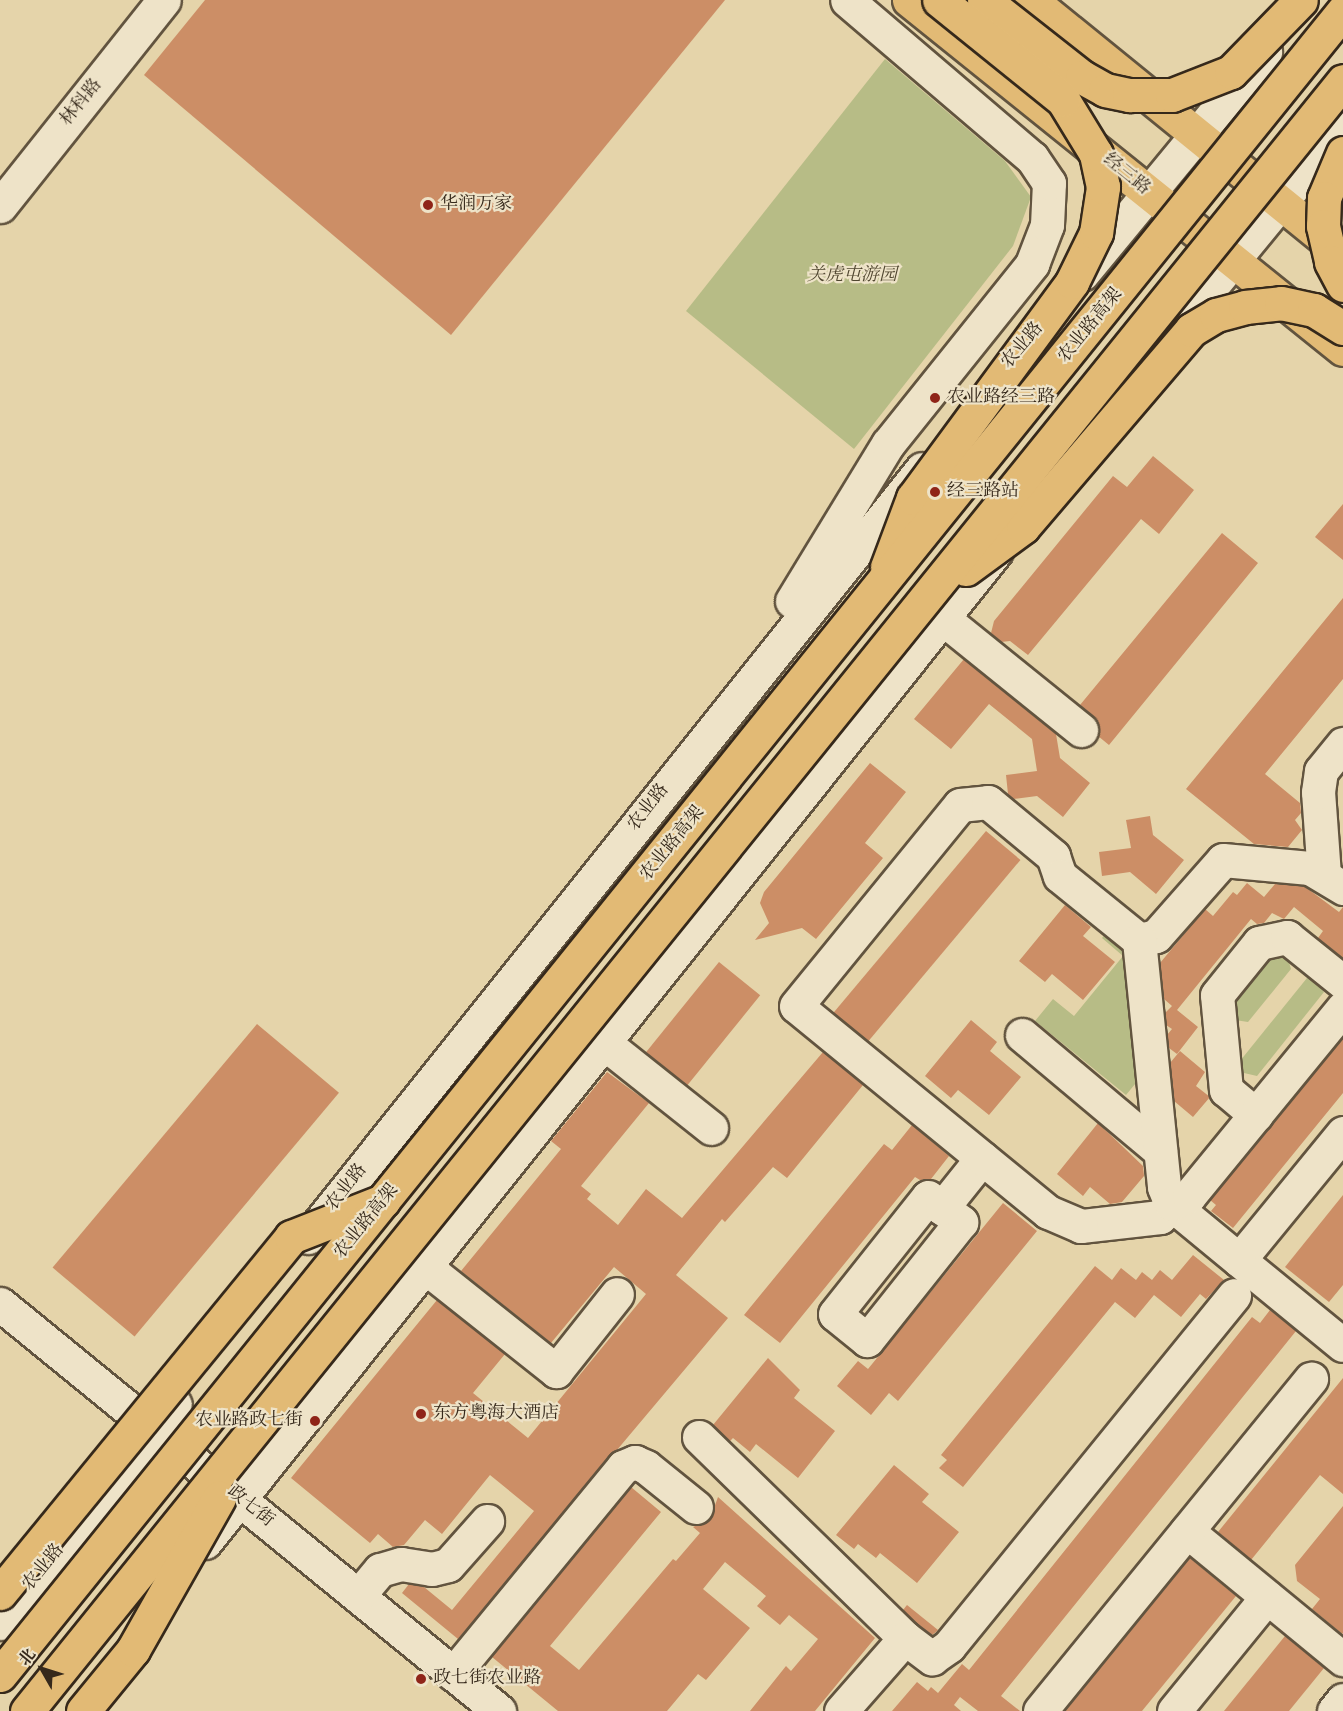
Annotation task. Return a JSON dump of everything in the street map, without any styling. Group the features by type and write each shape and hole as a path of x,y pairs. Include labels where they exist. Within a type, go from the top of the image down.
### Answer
{"main road":[{"name":"经三路","path":"909,0 1343,350"},
{"path":"881,586 913,498 1072,282 1096,233 1103,187 1096,154 1063,100 939,0"},
{"path":"984,0 1082,77 1105,90 1140,95 1172,95 1231,72 1300,0"},
{"path":"1031,0 1343,254"},
{"name":"农业路高架","path":"0,1675 1343,11"},
{"path":"27,1711 267,1414 935,607 1343,81"},
{"path":"1343,153 1324,198 1323,226 1331,262 1343,285"},
{"path":"935,607 1023,527 1191,330 1216,315 1245,307 1281,303 1314,310 1343,328"},
{"path":"0,1593 291,1237 385,1200"},
{"path":"83,1711 133,1650 267,1414"}],"street":[{"name":"林科路","path":"0,206 164,0"},
{"path":"145,1422 783,615 888,444 1032,264 1047,225 1049,183 1032,158 847,0"},
{"name":"农业路","path":"0,1623 145,1422 841,567 1309,0"},
{"path":"68,1711 240,1499 603,1042 935,607 1233,261 1343,126"},
{"path":"935,607 1081,730"},
{"path":"1333,882 1318,792 1321,771 1343,744"},
{"path":"1342,1343 1171,1204 1164,1187 1140,940 1060,876 1053,856 988,802 960,805 796,1006 1048,1212 1081,1226 1160,1217 1171,1204 1189,1196 1343,1008"},
{"path":"1140,940 1156,936 1223,860 1310,868 1333,882"},
{"path":"1256,1115 1226,1090 1217,995 1259,943 1287,937 1343,982"},
{"path":"1022,1035 1160,1151"},
{"path":"603,1042 711,1128"},
{"path":"1239,1260 1343,1133"},
{"path":"942,1208 982,1158"},
{"path":"424,1266 556,1371 617,1294"},
{"path":"699,1437 904,1638 932,1658 949,1647 1234,1295"},
{"name":"政七街","path":"0,1305 498,1711"},
{"path":"1040,1711 1311,1380"},
{"path":"453,1674 624,1467 635,1462 646,1467 696,1507"},
{"path":"358,1596 380,1570 401,1564 432,1569 448,1566 487,1521"},
{"path":"1187,1531 1343,1659"},
{"path":"1173,1711 1267,1597"},
{"path":"841,1711 904,1638"},
{"path":"1334,1711 1343,1700"}],"green space":[{"name":"关虎屯游园","path":"885,59 1005,161 1031,197 1013,246 854,449 686,311"},
{"path":"1107,932 1128,949 1140,1078 1126,1095 1035,1021 1053,999 1074,1016 1123,956 1102,938"},
{"path":"1279,954 1288,959 1291,969 1248,1022 1235,1020 1231,1008 1273,955"},
{"path":"1307,978 1312,978 1324,992 1257,1076 1244,1073 1240,1061"}],"building":[{"name":"华润万家","path":"205,0 725,0 451,335 144,75"},
{"path":"1153,456 1194,490 1159,534 1141,519 1028,655 1010,641 1001,642 991,633 994,621 1113,476 1127,487"},
{"path":"1343,504 1343,560 1315,537"},
{"path":"1222,533 1258,563 1109,745 1098,736 1098,723 1080,705"},
{"path":"1343,598 1343,679 1265,774 1300,803 1301,813 1295,820 1302,830 1288,847 1254,844 1186,789"},
{"path":"964,659 1056,734 1060,758 1090,783 1063,817 1037,796 1013,799 1008,794 1006,775 1037,771 1032,739 989,704 951,749 914,719"},
{"path":"870,763 906,792 865,843 883,858 816,939 802,928 755,940 769,923 760,903 764,892"},
{"path":"1150,816 1153,835 1184,860 1156,894 1130,872 1102,876 1099,852 1131,848 1126,820"},
{"path":"986,831 1020,860 868,1041 834,1013"},
{"path":"1247,883 1264,897 1275,884 1304,886 1339,912 1343,907 1343,958 1318,938 1323,931 1294,907 1284,919 1272,913 1264,923 1257,924 1251,919 1177,1010 1198,1027 1177,1054 1169,1048 1167,1035 1172,1029 1166,1025 1165,1013 1172,1006 1164,999 1160,963 1205,909 1213,916 1233,892 1237,895"},
{"path":"1065,905 1091,927 1083,936 1115,962 1083,1000 1052,974 1045,982 1019,961"},
{"path":"719,962 760,995 687,1086 646,1052"},
{"path":"971,1020 997,1042 990,1051 1021,1077 989,1115 958,1090 951,1098 925,1076"},
{"path":"257,1024 339,1093 135,1336 53,1268"},
{"path":"1343,1038 1343,1093 1233,1228 1211,1211 1216,1205 1210,1200"},
{"path":"1180,1051 1205,1072 1196,1086 1210,1097 1193,1117 1174,1101 1170,1063"},
{"path":"823,1052 863,1085 787,1178 773,1167 725,1222 722,1219 676,1275 728,1318 458,1639 402,1593 409,1584 424,1587 452,1610 534,1511 490,1475 442,1534 425,1520 404,1545 393,1547 378,1534 370,1543 291,1478 437,1300 505,1354 473,1393 528,1438 646,1294 614,1267 551,1343 461,1271 561,1149 551,1141 607,1072 649,1103 581,1186 591,1194 587,1199 618,1225 646,1189 682,1218"},
{"path":"1098,1123 1143,1166 1144,1176 1122,1202 1110,1204 1090,1187 1083,1196 1057,1174"},
{"path":"912,1125 949,1156 931,1179 920,1180 915,1177 780,1343 744,1315 884,1144 892,1150"},
{"path":"1343,1195 1343,1285 1329,1302 1285,1267"},
{"path":"1003,1203 1037,1231 898,1401 889,1393 871,1415 837,1386 858,1361 868,1369"},
{"path":"1193,1255 1224,1280 1206,1299 1200,1294 1181,1317 1154,1295 1135,1318 1115,1302 963,1487 939,1468 947,1460 941,1455 1095,1266 1112,1280 1121,1268 1136,1280 1142,1272 1152,1280 1160,1270 1172,1280"},
{"path":"1270,1310 1296,1331 1001,1696 1020,1711 978,1711 960,1697 954,1705 961,1711 892,1711 917,1682 928,1691 931,1687 938,1693 962,1664 969,1670 1252,1317 1260,1323"},
{"path":"768,1358 800,1390 794,1398 835,1431 798,1478 756,1444 750,1452 733,1438 730,1441 713,1425"},
{"path":"1343,1378 1343,1494 1320,1475 1251,1560 1218,1532"},
{"path":"894,1465 929,1494 922,1502 959,1532 917,1583 880,1553 876,1558 858,1544 854,1549 836,1535"},
{"path":"631,1487 661,1512 550,1646 579,1670 673,1559 676,1561 700,1533 693,1527 710,1519 718,1497 875,1638 815,1711 750,1711 786,1666 791,1671 818,1639 789,1615 780,1625 757,1606 766,1596 725,1562 703,1589 750,1628 706,1680 698,1674 667,1711 558,1711 492,1657"},
{"path":"1343,1506 1342,1634 1312,1609 1320,1599 1297,1581 1295,1565"},
{"path":"1190,1558 1236,1596 1142,1711 1065,1711"},
{"path":"907,1605 938,1630 932,1635 917,1624 903,1610"},
{"path":"1285,1636 1324,1668 1289,1711 1224,1711"}],"place":[{"name":"华润万家","path":"428,205"},
{"name":"农业路经三路","path":"935,398"},
{"name":"经三路站","path":"935,492"},
{"name":"东方粤海大酒店","path":"421,1414"},
{"name":"农业路政七街","path":"315,1421"},
{"name":"政七街农业路","path":"421,1679"}]}
